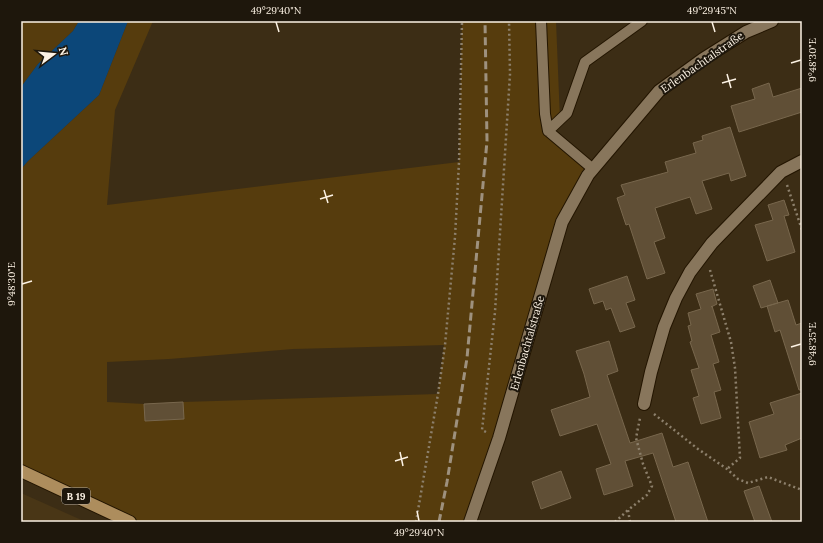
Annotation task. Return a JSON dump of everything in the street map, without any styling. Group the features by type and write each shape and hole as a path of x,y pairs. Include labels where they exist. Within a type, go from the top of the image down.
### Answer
{"main road":[{"name":"B 19","path":"21,471 130,522"}],"street":[{"name":"Erlenbachtalstraße","path":"470,522 499,438 562,222 588,175 659,91 703,59 746,32 772,21"},
{"path":"644,404 651,372 664,327 676,298 690,272 712,243 781,172 802,161"}],"lane":[{"path":"541,21 545,114 548,131 593,169"},
{"path":"548,131 567,113 585,62 642,21"}],"path":[{"path":"416,522 438,394 454,245 459,162 462,21"},
{"path":"499,438 482,430 495,312 510,74 509,21"},
{"path":"781,172 790,189 802,230"},
{"path":"702,257 709,264 731,342 736,368 740,458 727,469"},
{"path":"644,404 660,420 727,469 738,479 748,483 768,477 802,490"},
{"path":"615,522 646,495 652,486 643,464 636,438 644,404"},
{"path":"628,510 630,522"}],"shaded area":[{"path":"21,21 79,21 73,31 38,64 21,87"},
{"path":"128,21 153,21 115,110 107,205 459,162 462,21 556,21 560,120 549,131 593,169 562,222 470,522 130,522 21,471 21,169 99,95","holes":["444,345 438,394 183,402 183,419 146,421 144,404 107,402 107,362 169,359 293,349"]},
{"path":"21,493 86,522 21,522"}],"water":[{"path":"79,21 128,21 99,95 21,169 21,87 38,64 73,31"}],"building":[{"path":"769,83 773,97 802,88 802,112 739,132 731,106 755,99 752,89"},
{"path":"730,127 746,176 731,181 729,173 702,181 712,209 696,214 690,197 655,208 665,238 654,242 665,273 647,279 629,224 626,225 617,198 625,195 621,185 668,172 665,162 696,153 693,143 703,140 702,136"},
{"path":"784,200 789,215 784,216 795,252 767,261 755,225 773,220 768,205"},
{"path":"627,276 635,300 626,303 635,327 620,332 611,308 606,310 603,301 594,304 589,289"},
{"path":"770,280 778,303 761,308 753,286"},
{"path":"713,289 717,304 712,306 720,332 711,335 719,362 713,364 721,390 714,392 721,418 701,424 693,398 699,396 691,370 699,368 690,342 692,341 688,326 691,325 688,313 701,309 696,294"},
{"path":"788,300 796,325 802,323 802,390 799,390 780,330 775,332 767,306"},
{"path":"609,341 618,371 607,375 630,443 662,433 673,467 688,462 708,522 676,522 653,453 625,461 633,486 604,495 596,469 611,464 597,424 560,436 551,410 590,397 576,351"},
{"path":"802,393 802,438 785,445 787,450 760,458 749,422 774,414 770,403"},
{"path":"183,402 184,419 145,421 144,404"},
{"path":"561,471 571,498 541,509 532,482"},
{"path":"759,486 772,522 755,522 744,491"}],"railway":[{"path":"439,522 467,358 487,141 485,21"}]}
